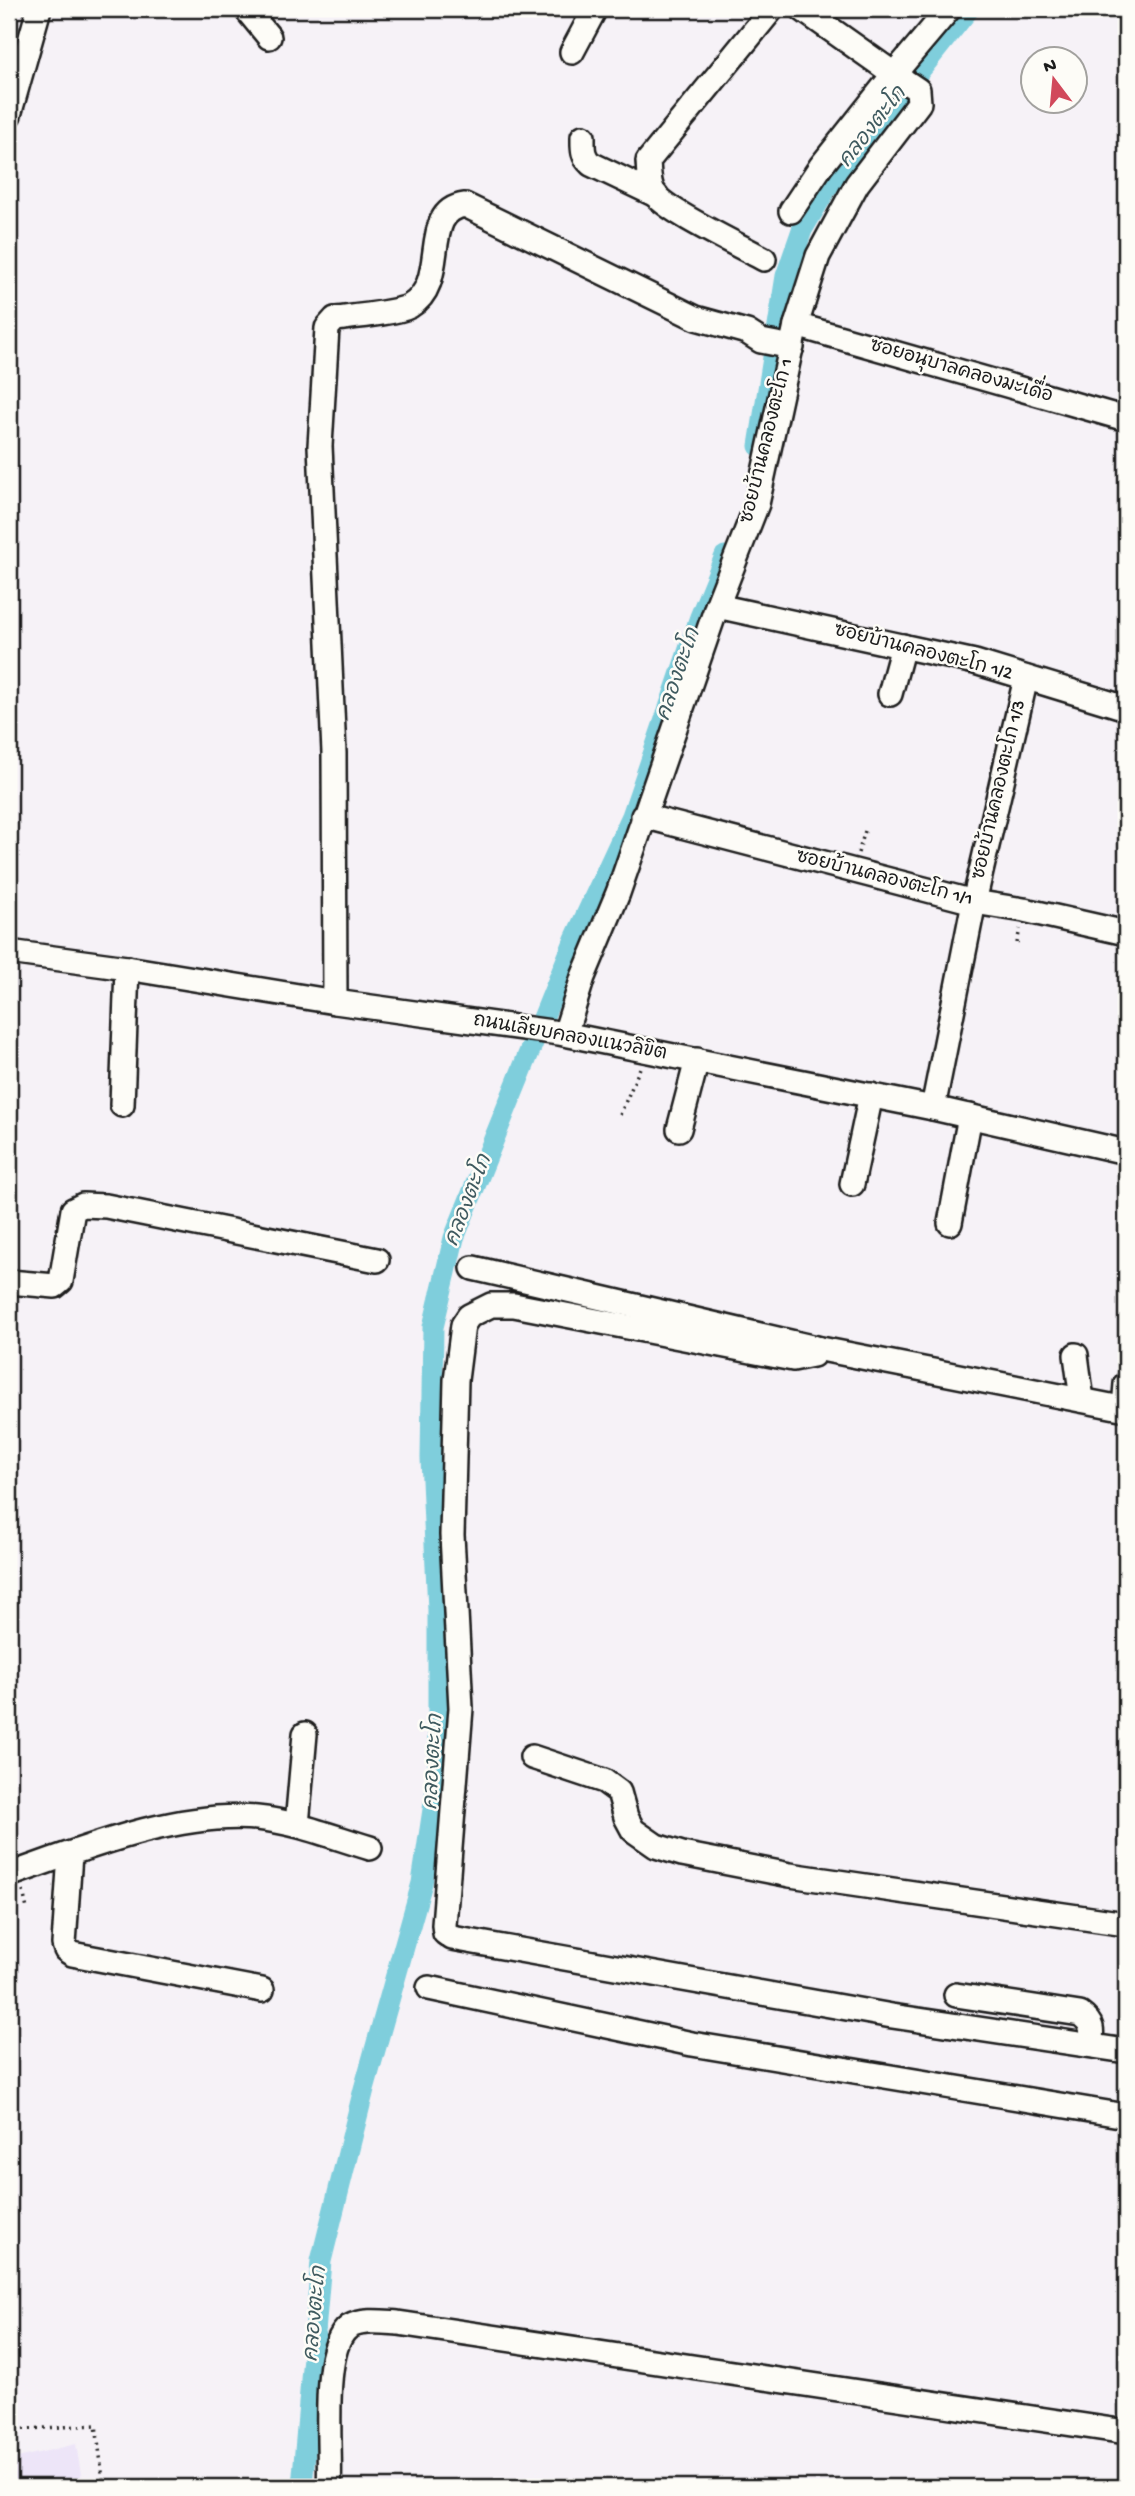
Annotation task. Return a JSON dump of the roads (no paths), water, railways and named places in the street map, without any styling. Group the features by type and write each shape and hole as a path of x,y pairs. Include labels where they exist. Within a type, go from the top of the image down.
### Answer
{"street":[{"path":"9,115 38,9"},
{"path":"246,9 269,37"},
{"path":"572,52 595,9"},
{"path":"656,195 649,180 649,161 772,9"},
{"path":"802,9 904,81"},
{"path":"791,211 821,166 904,81 949,9"},
{"name":"ซอยบ้านคลองตะโก 1","path":"562,1033 618,893 717,606 757,503 791,339 818,256 857,184 919,103 904,81"},
{"path":"583,137 585,159 590,164 656,195 672,209 764,259"},
{"name":"ซอยอนุบาลคลองมะเดื่อ","path":"335,1002 334,753 320,446 327,328 335,318 365,316 410,306 429,285 442,216 457,206 465,205 696,318 747,332 761,341 791,339 1126,419"},
{"name":"ซอยบ้านคลองตะโก 1/2","path":"717,606 975,662 1126,708"},
{"path":"890,694 903,646"},
{"name":"ซอยบ้านคลองตะโก 1/3","path":"933,1108 974,902 1026,678"},
{"name":"ซอยบ้านคลองตะโก 1/1","path":"643,816 974,902 1024,910 1126,933"},
{"name":"ถนนเลียบคลองแนวลิขิต","path":"9,952 335,1002 562,1033 872,1095 1126,1152"},
{"path":"122,1105 127,968"},
{"path":"679,1129 697,1060"},
{"path":"852,1184 872,1095"},
{"path":"950,1223 970,1116"},
{"path":"9,1282 55,1286 61,1281 73,1210 83,1205 106,1206 377,1260"},
{"path":"473,1268 816,1348 1125,1408 1126,1384"},
{"path":"816,1348 813,1355 793,1359 513,1306 491,1305 469,1316 463,1325 456,1380 452,1535 461,1708 445,1933 453,1938 892,2017 1126,2050"},
{"path":"1076,1355 1082,1400"},
{"path":"297,1825 305,1734"},
{"path":"532,1757 604,1781 619,1792 633,1830 656,1846 682,1854 790,1875 1126,1924"},
{"path":"9,1875 70,1854 175,1824 213,1819 256,1818 297,1825 370,1848"},
{"path":"70,1854 64,1944 66,1950 72,1954 262,1990"},
{"path":"429,1988 692,2044 1126,2116"},
{"path":"956,1995 1080,2014 1089,2020 1091,2025 1090,2045"},
{"path":"329,2487 331,2461 328,2405 332,2360 339,2339 350,2326 369,2322 411,2325 1126,2431"}],"waterway":[{"name":"คลองตะโก","path":"759,446 786,276 802,230 828,186 969,9"},
{"name":"คลองตะโก","path":"302,2487 321,2261 364,2089 422,1883 438,1776 438,1610 431,1458 433,1327 454,1238 575,939 632,816 700,617 725,556"}]}
